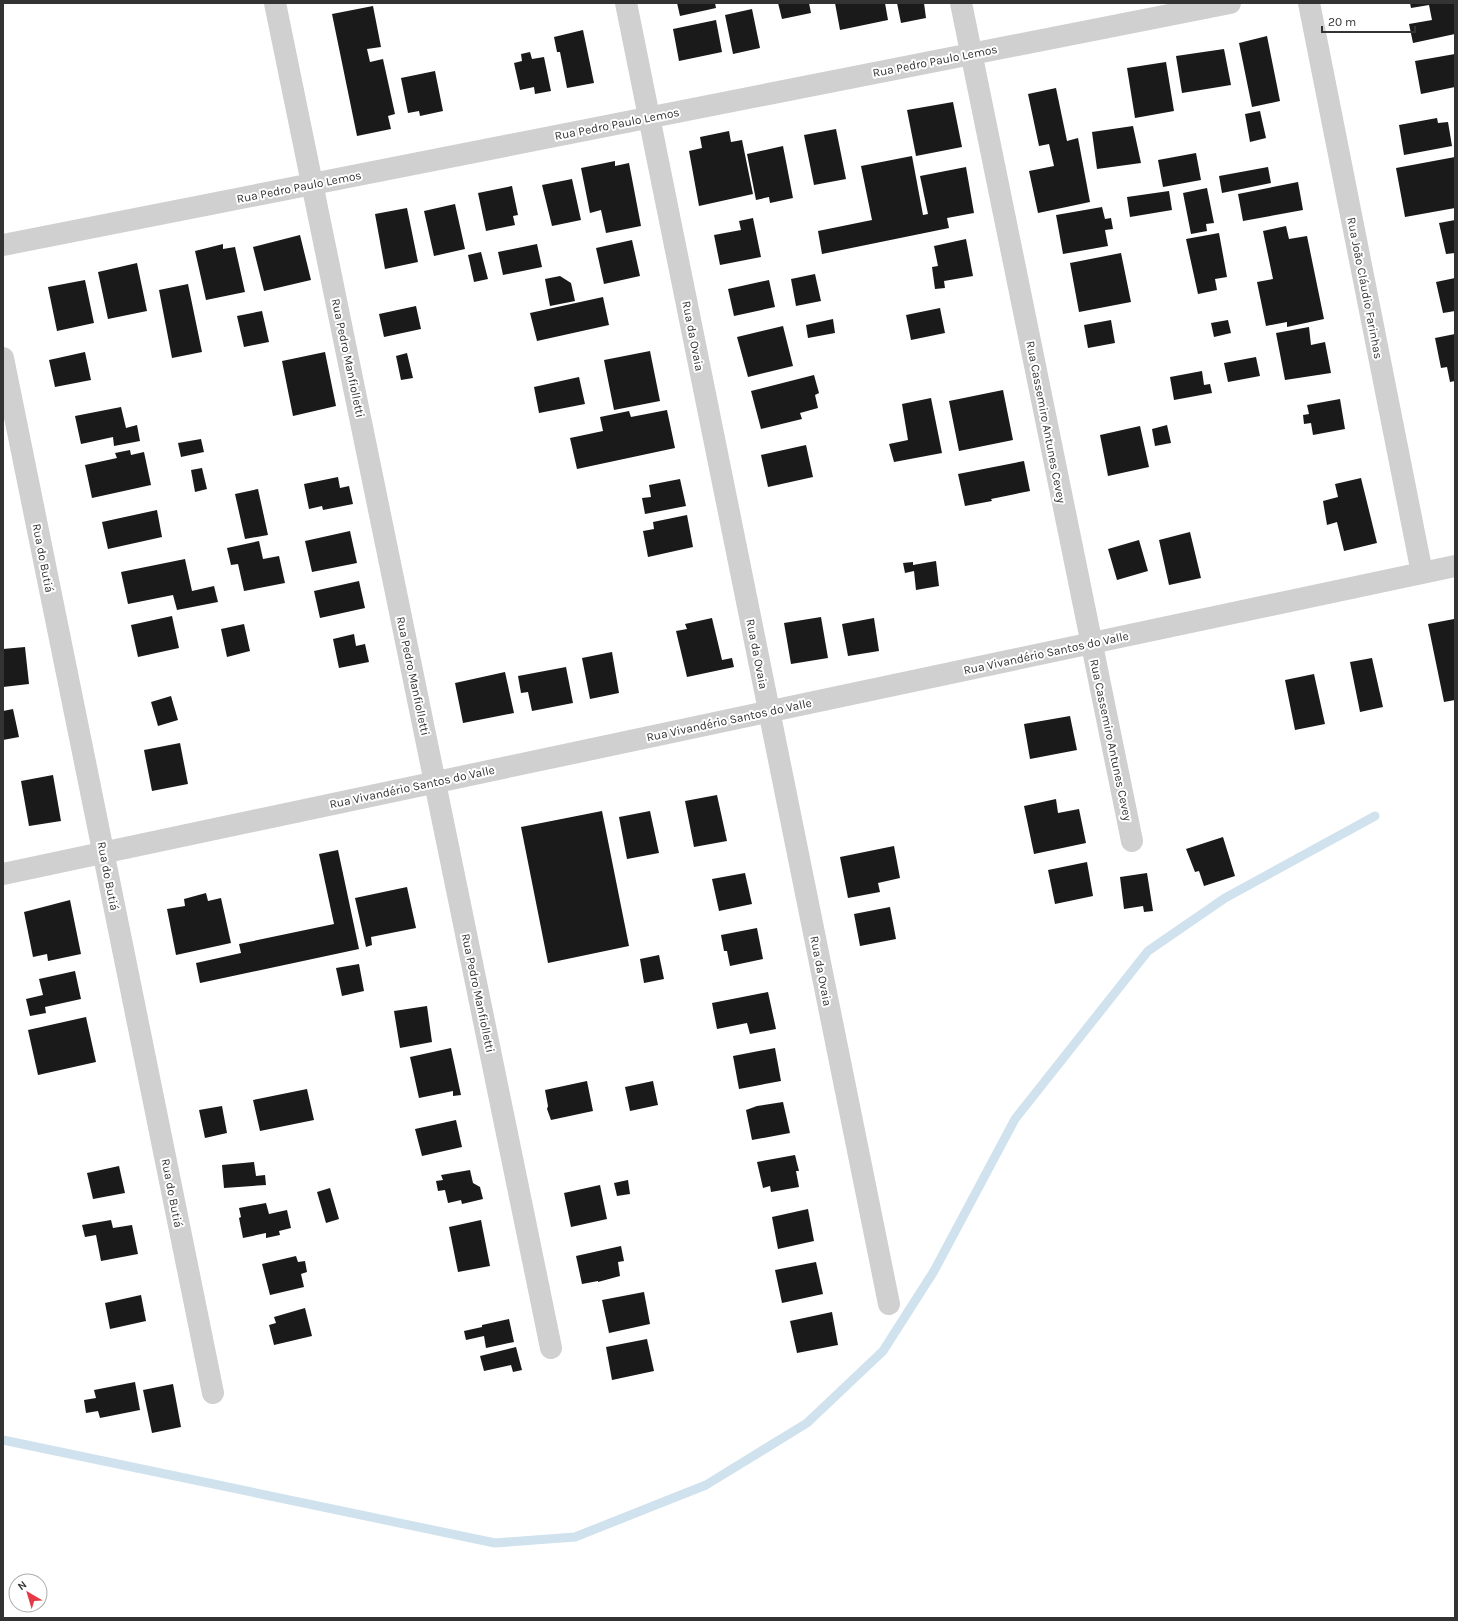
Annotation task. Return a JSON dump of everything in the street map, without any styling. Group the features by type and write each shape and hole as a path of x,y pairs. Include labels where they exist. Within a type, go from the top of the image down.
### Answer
{"street":[{"name":"Rua Pedro Manfiolletti","path":"275,3 551,1348"},
{"name":"Rua da Ovaia","path":"626,3 889,1304"},
{"name":"Rua Cassemiro Antunes Cevey","path":"961,3 1132,841"},
{"name":"Rua Pedro Paulo Lemos","path":"3,245 1230,3"},
{"name":"Rua João Cláudio Farinhas","path":"1309,3 1422,573"},
{"name":"Rua do Butiá","path":"3,358 212,1393"},
{"name":"Rua Vivandério Santos do Valle","path":"3,874 1455,566"}],"building":[{"path":"677,3 715,3 716,8 680,16"},
{"path":"778,3 809,3 811,13 782,19"},
{"path":"835,3 885,3 888,20 840,30"},
{"path":"897,3 924,3 926,18 901,23"},
{"path":"1410,3 1455,3 1455,34 1413,43 1409,24 1432,20 1429,5 1411,8"},
{"path":"373,6 381,47 367,49 370,62 383,59 395,114 388,116 391,129 357,136 332,14"},
{"path":"752,9 760,48 733,54 725,15"},
{"path":"716,20 722,52 679,61 673,29"},
{"path":"583,30 594,83 567,88 560,52 557,52 554,37"},
{"path":"1267,36 1280,101 1252,107 1239,43"},
{"path":"1224,49 1231,85 1182,93 1176,56"},
{"path":"530,52 532,59 544,57 551,91 535,94 534,87 520,90 514,63 522,61 521,54"},
{"path":"1455,54 1455,87 1421,94 1415,61"},
{"path":"1166,62 1174,111 1135,118 1127,68"},
{"path":"435,71 443,111 420,116 419,111 408,113 401,78"},
{"path":"1056,88 1067,141 1078,138 1090,202 1038,213 1029,171 1054,166 1049,144 1039,146 1028,94"},
{"path":"953,102 962,147 916,156 907,110"},
{"path":"1260,111 1266,138 1250,142 1245,114"},
{"path":"1437,118 1438,123 1448,122 1452,146 1404,155 1399,125"},
{"path":"1133,126 1141,163 1097,169 1092,132"},
{"path":"836,129 846,179 814,185 804,135"},
{"path":"729,131 731,142 742,140 753,194 699,206 689,151 702,148 700,137"},
{"path":"783,146 793,198 770,203 769,197 756,200 747,154"},
{"path":"1196,153 1201,180 1163,187 1158,160"},
{"path":"912,156 923,215 928,214 920,176 966,167 974,213 947,218 949,228 822,254 818,231 872,220 861,166"},
{"path":"1455,157 1455,208 1405,217 1396,168"},
{"path":"615,161 615,166 629,163 641,226 606,233 601,210 590,213 581,168"},
{"path":"1268,167 1271,183 1222,193 1219,176"},
{"path":"572,179 581,220 552,226 542,185"},
{"path":"1298,182 1303,210 1243,221 1238,194"},
{"path":"512,186 518,215 513,216 515,225 486,231 478,193"},
{"path":"1207,188 1214,223 1206,224 1207,231 1191,234 1183,193"},
{"path":"1169,191 1172,210 1130,217 1127,197"},
{"path":"455,204 465,249 434,256 424,211"},
{"path":"1102,207 1105,219 1111,218 1113,229 1105,230 1108,246 1063,254 1056,215"},
{"path":"407,208 418,262 385,269 375,214"},
{"path":"753,218 761,257 720,265 714,235 741,230 739,221"},
{"path":"1455,220 1455,253 1446,254 1439,223"},
{"path":"1286,226 1289,239 1307,236 1324,319 1287,327 1287,322 1266,326 1257,282 1273,279 1263,231"},
{"path":"1219,233 1227,277 1215,279 1217,290 1198,294 1186,239"},
{"path":"300,235 311,280 264,291 253,247"},
{"path":"966,239 973,276 944,281 945,288 935,289 932,267 938,266 934,246"},
{"path":"632,240 640,276 604,284 596,248"},
{"path":"223,244 223,249 235,247 245,292 206,300 195,251"},
{"path":"537,244 542,267 503,275 498,252"},
{"path":"481,252 488,279 474,282 468,255"},
{"path":"1121,253 1131,302 1079,312 1070,263"},
{"path":"137,263 147,311 108,319 98,272"},
{"path":"815,274 821,301 796,306 791,279"},
{"path":"560,276 571,283 575,301 550,306 545,279"},
{"path":"1455,278 1455,311 1443,313 1436,282"},
{"path":"85,280 94,323 57,331 48,287"},
{"path":"769,280 775,307 734,316 728,289"},
{"path":"188,284 202,352 172,358 159,290"},
{"path":"603,297 609,325 537,341 530,313"},
{"path":"416,306 421,329 384,337 379,314"},
{"path":"940,308 945,333 911,340 906,315"},
{"path":"262,311 269,342 244,347 237,316"},
{"path":"833,319 835,333 808,338 806,325"},
{"path":"1111,320 1115,343 1088,348 1084,325"},
{"path":"1228,320 1231,333 1214,337 1211,323"},
{"path":"783,326 793,366 748,377 737,337"},
{"path":"1309,327 1311,345 1325,342 1331,373 1285,380 1276,333"},
{"path":"1455,334 1455,381 1450,382 1447,367 1441,368 1435,338"},
{"path":"650,351 660,401 614,410 604,360"},
{"path":"85,352 91,380 55,387 49,360"},
{"path":"325,352 336,406 293,416 282,361"},
{"path":"407,353 413,378 401,380 396,356"},
{"path":"1256,357 1260,376 1228,382 1224,363"},
{"path":"1202,371 1204,385 1210,384 1212,393 1174,400 1170,377"},
{"path":"814,375 819,393 815,395 818,408 800,413 802,419 761,429 751,391"},
{"path":"579,377 585,404 539,413 534,387"},
{"path":"1003,390 1013,440 959,451 949,401"},
{"path":"931,398 942,453 894,462 889,444 908,440 902,404"},
{"path":"1340,399 1345,429 1313,435 1311,423 1304,424 1303,415 1309,414 1307,405"},
{"path":"121,407 126,428 137,425 140,441 114,446 113,437 81,444 75,416"},
{"path":"667,410 675,448 577,469 570,438 603,431 600,417 629,411 631,417"},
{"path":"1167,425 1171,443 1155,446 1152,429"},
{"path":"1140,426 1149,467 1108,476 1100,435"},
{"path":"201,439 204,452 181,457 178,443"},
{"path":"806,445 813,477 768,487 761,455"},
{"path":"130,450 131,455 144,452 151,485 92,498 85,465 117,458 115,453"},
{"path":"1024,461 1030,491 965,506 958,474"},
{"path":"202,468 207,489 195,492 191,470"},
{"path":"338,477 340,488 349,486 353,504 323,510 322,506 309,509 304,484"},
{"path":"1361,478 1377,543 1344,551 1337,522 1327,525 1323,501 1338,497 1335,484"},
{"path":"680,479 686,506 645,514 642,498 651,497 649,485"},
{"path":"258,489 268,535 245,539 235,494"},
{"path":"157,510 162,537 108,549 102,522"},
{"path":"687,515 693,547 648,557 643,531 654,529 653,522"},
{"path":"350,531 357,563 312,572 305,541"},
{"path":"1190,532 1201,578 1169,585 1159,540"},
{"path":"1139,540 1148,571 1117,580 1108,549"},
{"path":"259,541 263,559 279,556 285,583 244,591 238,564 231,565 227,548"},
{"path":"185,559 192,591 214,586 218,602 177,610 173,595 128,604 121,572"},
{"path":"936,561 939,586 916,590 914,571 905,573 903,563 913,562 913,565"},
{"path":"359,581 365,608 320,618 314,591"},
{"path":"172,616 179,648 138,657 131,625"},
{"path":"821,617 828,658 791,664 784,623"},
{"path":"712,618 722,660 732,658 734,667 687,677 676,631 687,629 685,624"},
{"path":"874,618 879,651 848,656 842,624"},
{"path":"1454,619 1455,700 1444,702 1428,624"},
{"path":"244,624 250,651 227,657 221,629"},
{"path":"354,634 356,646 365,644 369,662 339,668 333,639"},
{"path":"25,647 29,684 3,687 3,649"},
{"path":"612,652 619,693 590,699 582,658"},
{"path":"1372,658 1383,707 1360,712 1350,662"},
{"path":"566,667 573,703 532,711 528,692 521,693 518,676"},
{"path":"505,672 514,713 463,723 455,683"},
{"path":"1314,674 1325,724 1295,730 1285,680"},
{"path":"171,696 178,720 158,726 151,702"},
{"path":"13,709 19,737 3,740 3,711"},
{"path":"1070,716 1077,750 1030,759 1024,724"},
{"path":"180,743 188,784 152,791 144,750"},
{"path":"53,775 61,821 29,826 21,781"},
{"path":"717,795 727,841 694,847 685,801"},
{"path":"1056,799 1058,813 1079,809 1086,843 1034,854 1024,806"},
{"path":"602,811 629,946 548,963 521,827"},
{"path":"650,811 659,853 627,859 619,817"},
{"path":"1223,837 1235,876 1204,886 1199,871 1195,872 1186,849"},
{"path":"894,846 900,878 878,883 880,892 848,898 840,857"},
{"path":"338,850 359,949 200,983 196,963 241,953 239,944 334,924 319,854"},
{"path":"1087,862 1093,896 1055,904 1048,870"},
{"path":"745,873 752,904 719,911 712,879"},
{"path":"1147,873 1153,911 1144,912 1143,906 1124,909 1120,877"},
{"path":"407,887 416,928 371,937 372,945 366,947 355,898"},
{"path":"206,893 208,901 221,898 231,943 176,955 167,909 185,906 184,899"},
{"path":"70,900 81,954 48,961 47,954 33,957 24,912"},
{"path":"890,907 896,939 860,946 854,914"},
{"path":"757,928 763,959 730,966 727,951 724,951 721,935"},
{"path":"659,955 664,979 644,983 640,959"},
{"path":"359,964 364,991 342,996 336,968"},
{"path":"75,971 81,999 45,1007 46,1013 30,1016 26,999 43,995 39,979"},
{"path":"768,992 776,1029 750,1034 747,1023 717,1029 712,1003"},
{"path":"427,1006 432,1042 400,1048 394,1011"},
{"path":"86,1017 96,1062 38,1075 28,1030"},
{"path":"451,1048 461,1095 453,1096 453,1091 419,1098 410,1057"},
{"path":"775,1048 781,1081 739,1089 733,1056"},
{"path":"587,1081 593,1111 551,1120 547,1109 548,1106 545,1090"},
{"path":"653,1081 658,1105 630,1111 625,1087"},
{"path":"307,1089 314,1120 260,1131 253,1100"},
{"path":"783,1102 790,1133 752,1140 746,1110 757,1106"},
{"path":"222,1106 227,1133 205,1138 199,1110"},
{"path":"456,1120 462,1147 422,1156 415,1129"},
{"path":"795,1155 799,1171 796,1171 799,1187 771,1192 770,1186 763,1188 757,1162"},
{"path":"254,1162 256,1176 265,1175 266,1185 224,1188 222,1165"},
{"path":"119,1166 125,1193 93,1199 87,1173"},
{"path":"470,1170 473,1183 480,1187 483,1199 462,1204 461,1200 448,1203 445,1190 438,1191 436,1181 443,1180 441,1175"},
{"path":"628,1180 630,1194 617,1196 614,1183"},
{"path":"600,1185 607,1219 571,1227 564,1193"},
{"path":"330,1188 339,1219 326,1223 317,1192"},
{"path":"266,1203 269,1214 287,1210 291,1228 279,1231 280,1235 266,1238 266,1233 243,1238 239,1218 241,1217 239,1208"},
{"path":"808,1209 814,1241 778,1249 772,1217"},
{"path":"111,1220 113,1228 132,1225 138,1254 101,1261 96,1235 85,1237 82,1225"},
{"path":"481,1220 490,1266 458,1272 449,1227"},
{"path":"621,1246 624,1261 618,1262 620,1276 598,1282 582,1284 576,1256"},
{"path":"296,1256 298,1262 305,1261 307,1272 301,1274 304,1287 270,1295 262,1264"},
{"path":"816,1262 823,1294 782,1303 775,1270"},
{"path":"644,1292 650,1324 609,1333 602,1300"},
{"path":"141,1295 146,1321 110,1329 105,1303"},
{"path":"305,1308 312,1336 274,1345 269,1325 276,1323 274,1317"},
{"path":"832,1312 838,1345 797,1353 790,1321"},
{"path":"509,1319 514,1342 486,1348 484,1336 466,1340 464,1331"},
{"path":"647,1339 654,1371 612,1380 606,1347"},
{"path":"516,1347 522,1370 513,1372 511,1365 484,1371 480,1356"},
{"path":"135,1382 140,1410 100,1418 98,1411 86,1413 84,1400 96,1398 94,1390"},
{"path":"173,1384 181,1427 152,1433 143,1390"}],"waterway":[{"path":"3,1440 495,1543 575,1537 706,1485 807,1423 883,1351 934,1271 1015,1119 1148,951 1225,898 1375,816"}]}
